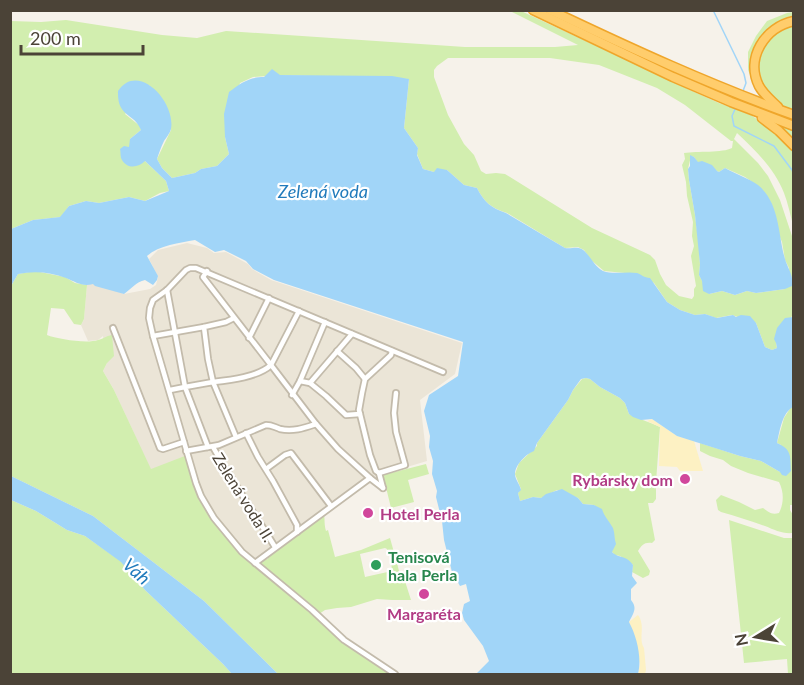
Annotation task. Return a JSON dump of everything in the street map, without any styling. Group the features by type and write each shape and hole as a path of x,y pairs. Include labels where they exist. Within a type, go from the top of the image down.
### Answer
{"highway":[{"path":"533,10 673,77 794,126"},
{"path":"550,10 633,50 747,98 794,115"},
{"path":"783,111 761,89 755,72 755,60 763,39 775,28 794,21"},
{"path":"755,111 779,130 794,147"}],"street":[{"path":"196,268 443,372"},
{"path":"196,268 316,424 338,449 370,477 377,472 370,455 360,414 362,393 365,379 391,355 392,351"},
{"name":"Zelená voda II.","path":"196,268 186,270 156,298 152,303 149,318 196,483 214,518 242,552 255,563 370,477 382,488 377,472 405,465 396,432 394,413 396,393"},
{"path":"203,277 207,271"},
{"name":"Zelená voda II.","path":"167,290 185,387 210,447 275,547"},
{"path":"249,338 269,298"},
{"path":"170,390 266,371 299,311"},
{"path":"153,336 204,327 234,318"},
{"path":"292,395 325,322"},
{"name":"Zelená voda II.","path":"204,327 213,382 236,437"},
{"path":"112,328 160,448 184,442"},
{"path":"310,383 352,334"},
{"path":"337,351 365,379"},
{"path":"300,381 310,383 346,415 360,414"},
{"name":"Zelená voda II.","path":"186,451 224,443 268,424 294,430 316,424"},
{"name":"Zelená voda II.","path":"246,433 297,525 297,532"},
{"name":"Zelená voda II.","path":"266,470 291,453 331,506"},
{"path":"297,525 304,527"},
{"path":"255,563 344,640 395,675"}],"shaded area":[{"path":"187,243 207,248 214,253 226,252 271,280 462,343 455,374 420,400 427,461 367,479 255,561 209,509 196,476 151,470 103,371 107,363 103,336 98,340 88,341 81,325 84,319 87,285 94,283 124,294 150,289 156,285 158,277 149,259 158,250"}],"green space":[{"path":"510,11 521,11 690,90 751,115 761,122 764,121 760,99 748,70 748,52 767,21 793,12 793,225 780,184 770,168 737,133 734,139 768,176 780,200 793,239 793,317 776,343 777,348 772,350 765,347 756,323 732,315 716,318 680,310 667,302 654,283 643,277 604,271 591,260 584,250 578,247 565,248 507,213 492,207 477,188 464,185 447,170 434,172 423,169 417,154 418,148 404,128 409,79 279,75 253,77 240,83 225,137 229,154 217,166 172,178 157,159 171,130 149,85 125,114 140,126 141,130 130,139 145,161 166,181 169,191 145,201 129,197 99,203 86,201 69,206 61,217 33,220 11,229 11,21 66,20 197,38 226,31 465,47 578,45","holes":["448,58 550,58 599,65 657,88 685,105 733,141 732,148 728,150 684,153 685,159 682,165 693,222 694,246 691,256 696,286 692,299 679,296 666,285 655,260 650,255 592,228 505,174 486,174 481,171 474,155 464,144 448,115 434,77 434,70","691,156 698,163 719,172 725,168 758,186 782,242 789,268 785,289 756,293 747,291 735,295 722,291 709,294 699,275 699,246 688,169"]},
{"path":"35,271 65,277 75,283 87,285 84,319 81,325 74,324 64,309 51,308 47,335 87,341 112,335 114,356 103,371 151,469 190,454 200,488 209,507 224,528 255,561 247,560 392,674 278,674 204,601 93,516 11,476 11,286 18,274"},
{"path":"586,378 620,398 625,403 629,414 660,427 656,499 653,503 648,503 655,540 644,544 638,551 650,571 649,575 643,578 632,572 633,565 612,552 612,531 604,516 594,505 583,504 578,498 557,490 541,498 533,497 520,501 518,493 521,489 515,474 519,463 537,446 573,390 582,379"},
{"path":"793,407 794,505 790,505 790,510 793,515 793,533 785,533 718,510 716,500 721,495 755,510 763,508 772,513 779,513 783,501 782,490 779,482 748,473 700,451 700,443 761,461 780,472 781,445 777,443 784,418"},
{"path":"426,464 429,474 408,480 414,502 391,508 383,475"},
{"path":"11,500 36,511 67,530 85,536 122,562 145,590 232,674 11,674"},
{"path":"324,514 326,531 328,530 335,557 361,550 390,538 395,556 391,557 385,548 360,554 365,577 392,571 391,560 396,559 411,600 377,599 351,607 325,610 319,614 267,571 261,564 262,560 268,559 268,554"},
{"path":"729,520 784,538 793,538 793,674 788,674 787,659 744,663"}],"sand":[{"path":"652,419 677,436 694,441 703,471 680,471 677,467 659,466 660,427 647,421"},
{"path":"638,615 644,648 645,674 638,674 640,664 629,622"}],"water":[{"name":"Zelená voda","path":"272,69 280,75 392,76 409,79 404,128 418,148 417,155 423,169 434,172 437,168 447,170 464,185 477,188 492,207 565,248 582,249 603,271 637,273 650,278 667,302 680,310 717,318 733,315 736,317 750,316 756,323 765,347 772,350 777,348 774,339 777,328 785,318 793,317 793,407 780,427 777,443 789,454 791,471 786,476 761,461 677,436 652,419 641,420 633,417 620,398 586,378 581,379 573,390 534,451 524,457 517,467 515,474 521,490 518,493 520,501 533,497 541,498 562,489 578,498 583,504 594,505 602,509 614,530 616,544 612,552 627,559 633,565 632,576 637,583 631,589 634,608 629,622 638,648 638,674 476,674 489,661 483,646 464,620 462,613 464,604 470,601 466,584 460,586 452,572 444,540 436,497 437,491 432,474 430,436 424,411 429,395 458,376 463,342 274,280 253,269 246,261 224,250 215,252 195,240 170,245 152,252 147,256 158,276 157,280 153,285 145,280 142,281 124,294 93,284 82,284 60,276 42,273 18,274 11,286 11,229 33,220 60,217 69,206 86,201 99,203 129,197 145,201 169,191 166,181 145,161 137,166 130,166 121,159 120,149 124,146 129,147 130,139 141,130 123,110 118,100 118,91 126,83 135,80 145,83 162,97 168,107 171,129 157,159 172,178 217,166 229,154 225,137 224,114 229,92 245,81 264,77"},
{"path":"690,155 698,162 702,161 712,165 719,172 725,168 746,178 765,192 771,201 777,220 792,286 756,293 747,291 735,295 722,291 709,294 703,291 699,275 695,215 689,180"},
{"name":"Váh","path":"11,476 93,516 204,601 278,674 232,674 145,590 121,562 85,536 67,530 36,511 11,500"}],"waterway":[{"path":"713,10 744,74 746,83 743,91"},
{"path":"736,107 732,116 734,126 774,146 794,175"}],"place":[{"name":"Rybársky dom","path":"685,479"},
{"name":"Hotel Perla","path":"368,513"},
{"name":"Tenisová hala Perla","path":"376,565"},
{"name":"Margaréta","path":"424,594"}]}
